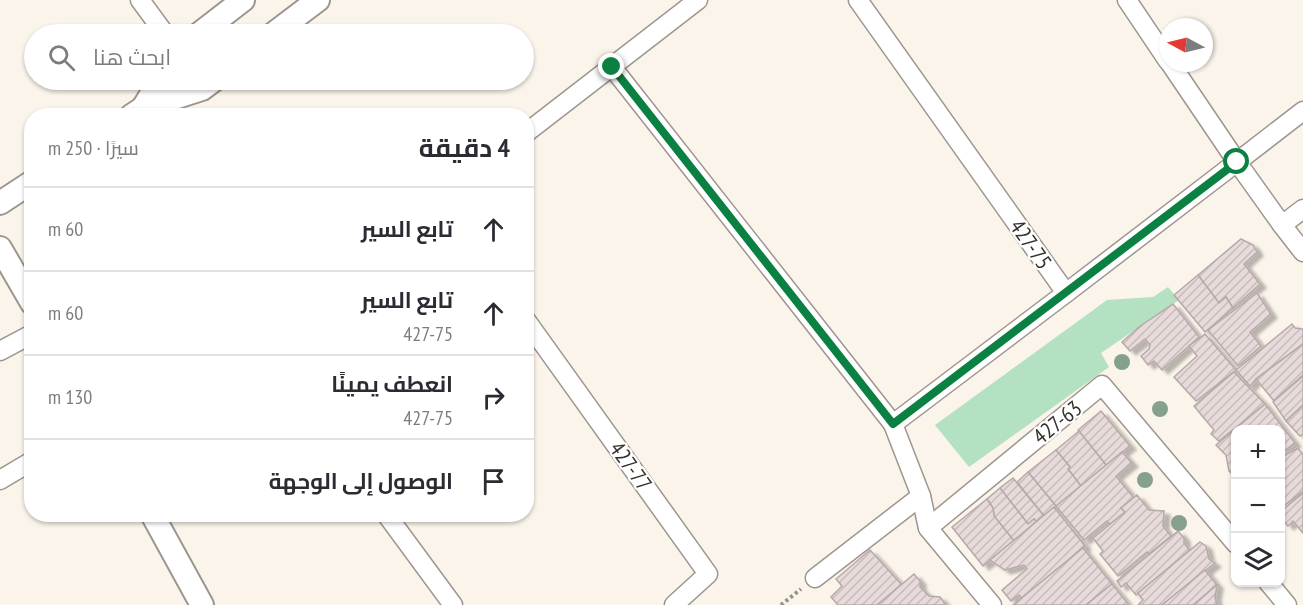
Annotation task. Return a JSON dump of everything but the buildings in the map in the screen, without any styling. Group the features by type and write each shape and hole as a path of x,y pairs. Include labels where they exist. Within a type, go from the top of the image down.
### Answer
{"street":[{"path":"140,0 158,24"},
{"path":"212,24 243,0"},
{"path":"286,24 318,0"},
{"path":"534,127 698,0"},
{"name":"427-75","path":"858,0 1066,293 893,424"},
{"path":"1127,0 1159,47"},
{"path":"612,67 893,424 921,496 928,528 992,605"},
{"path":"1176,72 1237,162 1303,252"},
{"path":"140,108 153,90"},
{"path":"148,108 199,90"},
{"path":"1066,293 1303,111"},
{"path":"0,203 24,187"},
{"path":"1282,225 1303,209"},
{"path":"0,248 24,289"},
{"name":"427-77","path":"534,331 708,574 674,605"},
{"path":"0,351 24,338"},
{"name":"427-63","path":"928,528 1102,385 1231,538"},
{"path":"0,480 24,466"},
{"path":"815,578 921,496"},
{"path":"156,522 202,605"},
{"path":"392,522 453,605"},
{"path":"1272,587 1287,605"}],"green space":[{"path":"1168,287 1179,300 1101,353 1109,367 969,467 935,425 1107,300 1153,297"}],"route":[{"path":"612,67 893,424 1237,162"}]}
